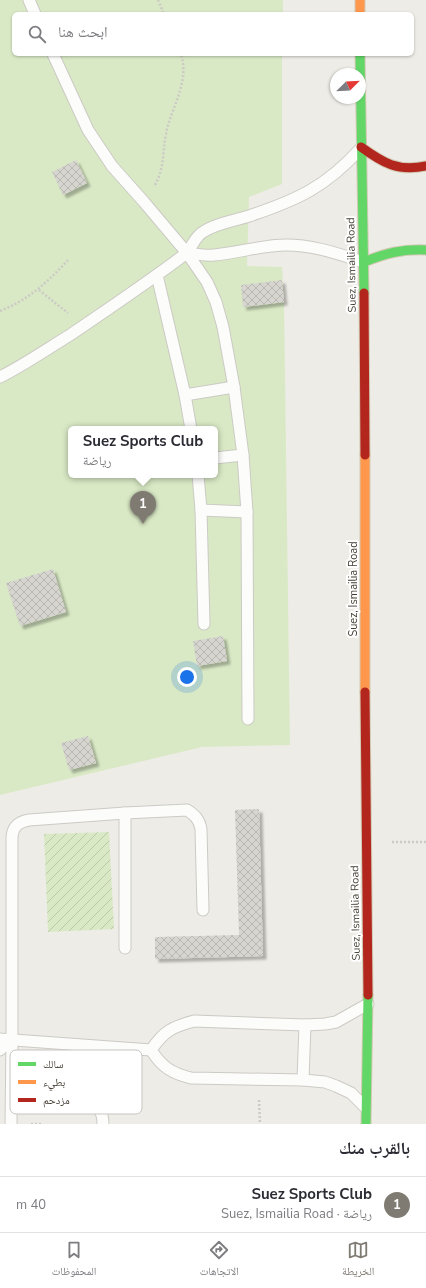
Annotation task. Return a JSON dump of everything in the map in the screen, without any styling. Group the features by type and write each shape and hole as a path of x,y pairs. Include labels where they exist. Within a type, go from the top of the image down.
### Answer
{"main road":[{"path":"360,0 360,12"},
{"name":"Suez, Ismailia Road","path":"360,56 364,262 368,1004 366,1124"},
{"path":"361,147 379,160 399,167 426,166"},
{"path":"364,262 385,252 405,248 426,250"}],"lane":[{"path":"29,0 34,12"},
{"path":"54,56 94,142 112,166 186,253 207,282 216,302 223,327 234,387 243,455 247,512 248,719"},
{"path":"0,377 38,356 157,275 186,253 195,239 202,232 214,226 293,200 312,190 330,178 347,163 361,147"},
{"path":"186,253 214,255 285,245 321,249 364,262"},
{"path":"157,275 185,395 190,426"},
{"path":"185,395 234,387"},
{"path":"218,458 243,455"},
{"path":"198,478 201,510 204,624"},
{"path":"201,510 247,512"},
{"path":"12,1050 12,832 16,825 22,821 29,820 187,810 194,814 199,821 201,829 203,910"},
{"path":"125,813 125,948"},
{"path":"151,1050 159,1039 170,1029 181,1024 194,1021 305,1026 336,1022 368,1004"},
{"path":"303,1080 305,1026"},
{"path":"0,1039 151,1050"},
{"path":"0,1050 12,1039"},
{"path":"78,1045 78,1050"},
{"path":"151,1050 158,1061 167,1069 178,1075 191,1078 303,1080 325,1082 351,1093 366,1107"},
{"path":"11,1114 11,1124"},
{"path":"102,1114 103,1124"}],"path":[{"path":"158,0 163,12"},
{"path":"144,202 158,180 162,168 166,132 183,84 184,70 180,56"},
{"path":"0,311 20,302 39,290 68,260"},
{"path":"39,290 84,325"},
{"path":"366,843 426,842"},
{"path":"259,1079 260,1124"}],"green space":[{"path":"0,0 283,0 283,12 12,12 12,56 282,56 282,184 249,197 247,266 282,267 284,302 290,745 202,747 0,795"},
{"path":"109,832 114,929 48,932 44,834"}],"building":[{"path":"76,160 87,183 63,195 52,172"},
{"path":"282,280 284,302 243,307 241,285"},
{"path":"53,569 66,612 20,626 6,583"},
{"path":"223,636 227,661 197,666 193,641"},
{"path":"88,736 96,763 69,770 61,743"},
{"path":"259,809 263,956 155,959 155,937 239,935 235,810"}],"traffic: fast":[{"path":"360,56 364,293"},
{"path":"364,262 394,252 426,250"},
{"path":"366,1124 368,995"}],"traffic: slow":[{"path":"360,0 360,12"},
{"path":"365,455 365,692"}],"traffic: jam":[{"path":"361,147 376,158 391,165 407,168 426,166"},
{"path":"364,293 365,455"},
{"path":"365,692 368,995"}],"place":[{"name":"Suez Sports Club","path":"143,524"}]}
